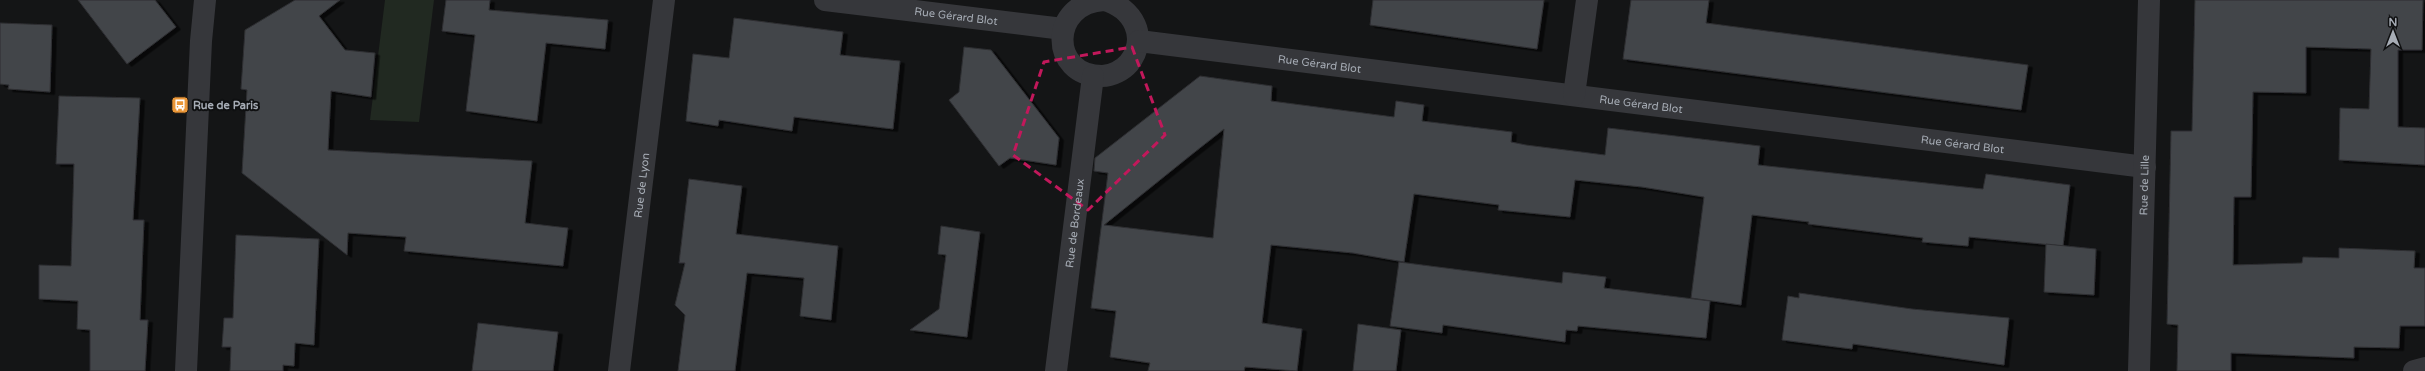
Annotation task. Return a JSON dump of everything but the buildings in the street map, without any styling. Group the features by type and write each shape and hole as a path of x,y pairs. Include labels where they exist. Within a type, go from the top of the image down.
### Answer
{"street":[{"path":"186,371 201,41 206,0"},
{"name":"Rue de Lyon","path":"619,371 664,0"},
{"name":"Rue Gérard Blot","path":"825,0 1063,29"},
{"path":"1104,0 1116,3 1133,18 1139,41 1135,53 1128,64 1118,72 1106,76 1093,76 1081,72 1072,64 1065,53 1062,41 1063,29 1067,19 1083,4 1104,0"},
{"path":"1574,95 1587,0"},
{"name":"Rue de Lille","path":"2139,371 2149,0"},
{"name":"Rue Gérard Blot","path":"1139,41 2144,167"},
{"name":"Rue de Bordeaux","path":"1056,371 1093,76"},
{"path":"2414,371 2425,368"}],"highlighted area":[{"path":"1132,47 1165,135 1088,210 1013,155 1044,62"}],"shaded area":[{"path":"385,0 434,0 419,122 370,120"}],"place":[{"name":"Rue de Paris","path":"180,105"}]}
